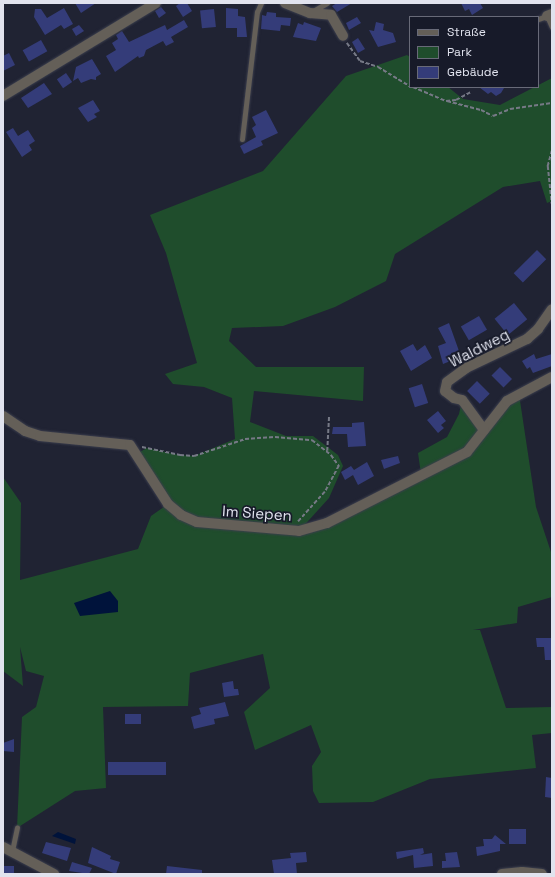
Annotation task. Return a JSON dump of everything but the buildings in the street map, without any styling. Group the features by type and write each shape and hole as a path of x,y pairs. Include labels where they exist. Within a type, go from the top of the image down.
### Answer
{"street":[{"path":"3,96 156,3"},
{"path":"285,3 310,13 331,15 343,36"},
{"name":"Waldweg","path":"484,430 462,400 454,398 445,391 447,382 466,368 527,339 538,329 552,309"},
{"name":"Im Siepen","path":"130,445 158,492 181,516 215,525 288,531 327,523 467,452 507,401 552,377"},
{"path":"3,416 25,431 40,436 130,445"},
{"path":"8,849 54,874"},
{"path":"502,874 522,872 542,874"}],"lane":[{"path":"242,139 257,12 261,3"},
{"path":"310,13 327,3"},
{"path":"546,16 552,27"},
{"path":"8,849 17,828"}],"path":[{"path":"343,36 355,57 378,66 409,85"},
{"path":"415,88 447,101 481,110 493,116 510,109 552,103"},
{"path":"447,101 456,100 471,92"},
{"path":"552,151 548,166 552,204"},
{"path":"327,451 329,417"},
{"path":"130,445 180,455 194,456 245,439 275,437 312,440 327,451 339,466 334,478 315,504 288,531"}],"green space":[{"path":"407,55 409,56 409,88 449,88 463,99 500,105 533,88 539,88 539,85 552,78 552,201 547,203 540,181 503,187 395,254 386,281 335,307 283,326 232,328 229,341 256,367 364,367 363,401 254,391 250,422 286,436 313,436 338,455 343,466 329,498 300,530 421,474 418,453 447,437 459,414 462,400 484,430 519,394 536,507 552,555 552,597 518,607 517,623 473,630 480,630 506,708 552,707 552,733 532,735 536,768 430,779 373,802 319,803 313,791 312,766 321,752 311,725 255,750 244,712 270,688 263,654 190,673 188,706 103,707 106,788 75,791 17,828 22,717 36,707 44,676 26,671 20,647 23,686 3,671 3,477 21,503 20,580 138,549 151,516 168,504 136,454 147,448 179,455 194,456 235,439 232,398 204,387 173,384 165,374 197,363 166,253 150,215 263,171 346,76"}],"water":[{"path":"110,591 118,601 118,612 80,616 74,603"},
{"path":"58,832 76,839 75,844 52,836"}]}
